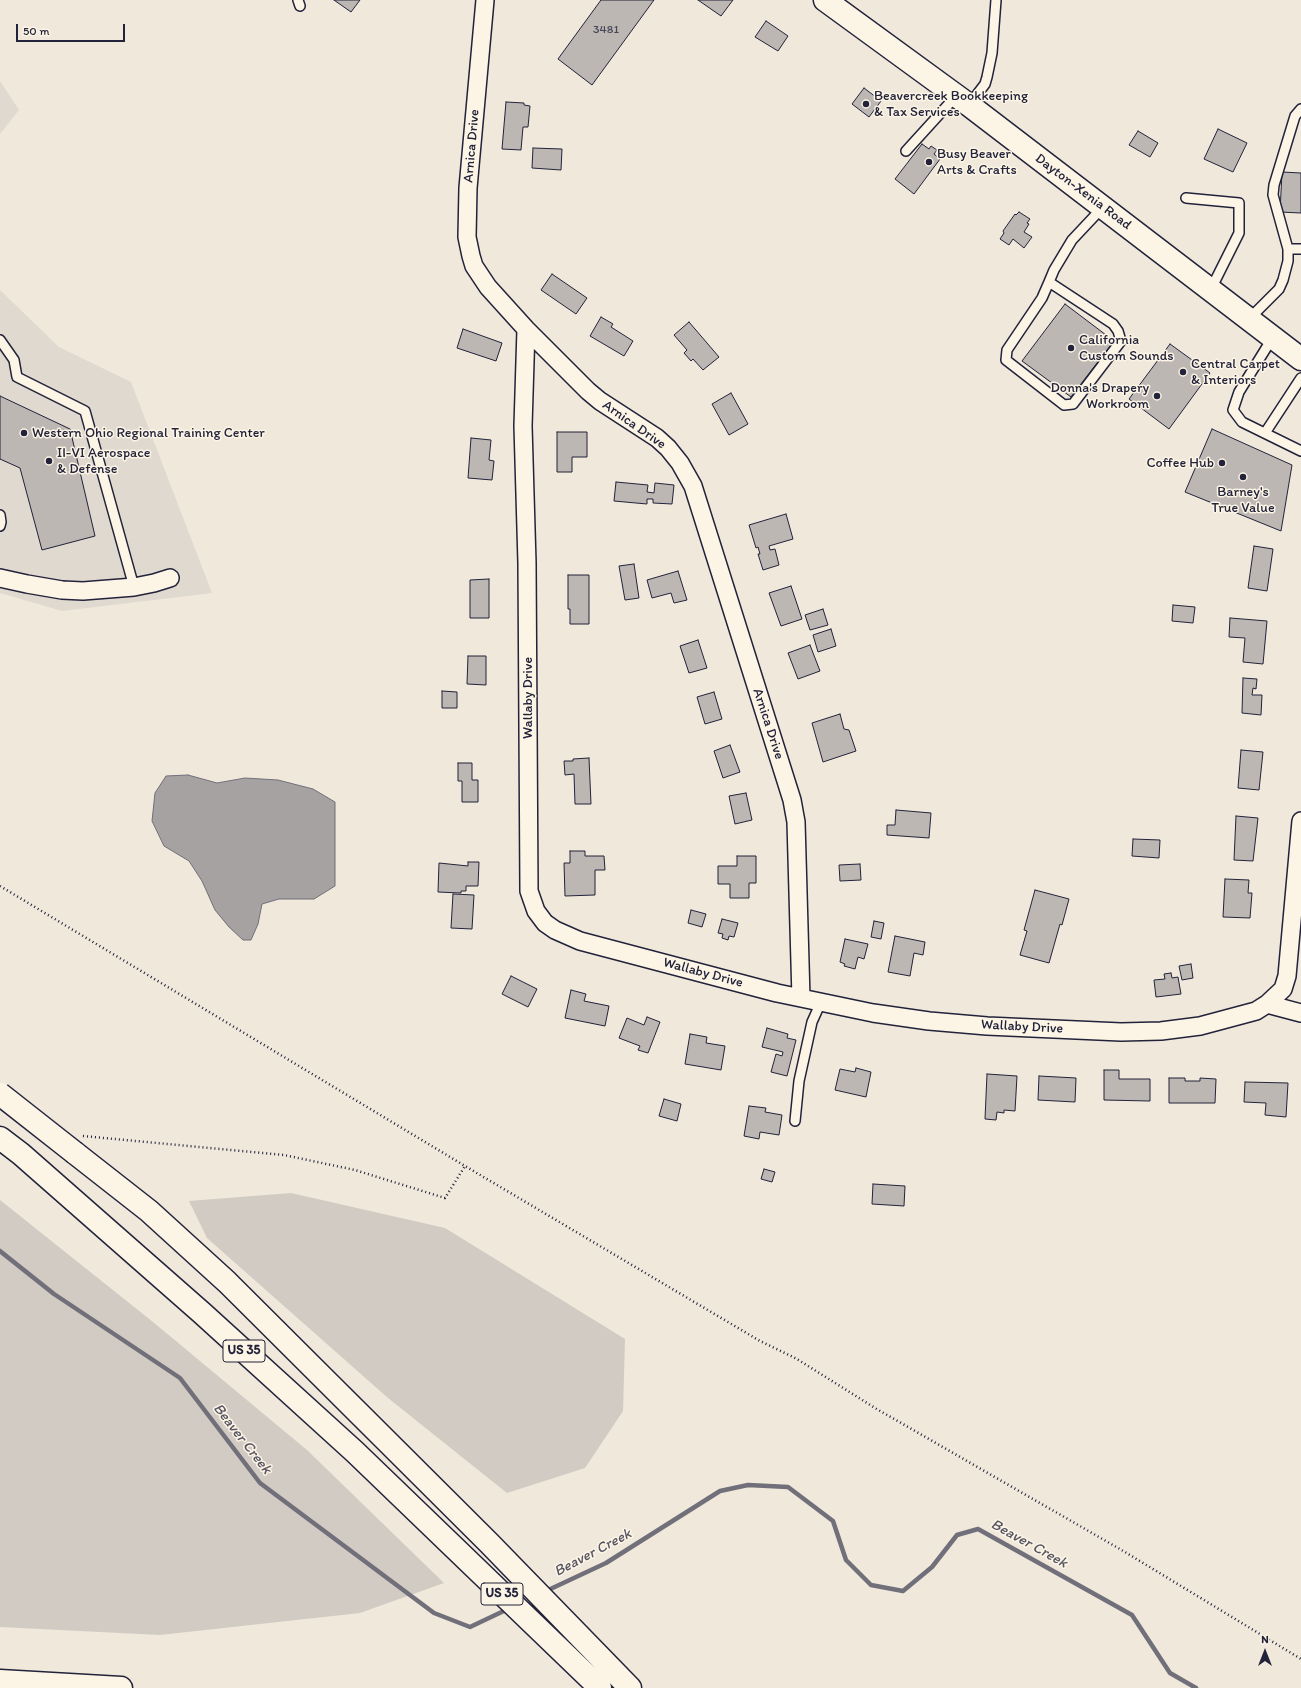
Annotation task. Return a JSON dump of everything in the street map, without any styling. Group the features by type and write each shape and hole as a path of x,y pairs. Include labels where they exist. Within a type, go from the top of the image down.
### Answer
{"main road":[{"name":"Dayton-Xenia Road","path":"825,0 963,100 1301,359"},
{"name":"US 35","path":"0,1094 77,1144 227,1282 489,1543 630,1688"},
{"name":"US 35","path":"0,1138 21,1154 202,1313 355,1452 600,1688"},
{"path":"0,1681 121,1688"}],"street":[{"name":"Arnica Drive","path":"484,0 467,211 468,247 474,266 488,287 526,329 588,391 600,401 657,438 668,448 680,463 693,486 792,800 796,822 801,998"},
{"name":"Wallaby Drive","path":"526,329 523,426 527,563 530,892 533,904 545,923 555,930 580,941 776,993 873,1013 929,1021 990,1026 1121,1032 1161,1031 1200,1026 1256,1011 1267,1004 1283,989 1287,976 1301,821"},
{"path":"0,578 62,590 83,591 134,587 170,578"},
{"path":"1267,1004 1301,1013"}],"lane":[{"path":"906,151 963,100 985,84 992,53 996,0"},
{"path":"1250,319 1279,289 1288,261 1288,249 1273,195 1274,185 1295,116 1301,109"},
{"path":"1186,198 1239,203 1239,233 1210,289"},
{"path":"1049,282 1113,324 1118,331 1121,342 1073,404 1064,406 1006,360 1007,350 1042,298 1049,282 1072,240 1103,207"},
{"path":"1288,249 1301,249"},
{"path":"1273,337 1239,392 1233,410 1242,422 1301,451"},
{"path":"0,340 14,360 17,377 85,411 134,587"},
{"path":"1265,433 1301,378"},
{"path":"0,515 0,526"},
{"path":"795,1121 799,1081 812,1022 821,1002"}],"path":[{"path":"0,886 465,1166 760,1341 797,1359 875,1408 1125,1552 1301,1659"},
{"path":"77,1144 284,1155 355,1170 445,1198 465,1166"}],"shaded area":[{"path":"0,81 19,110 0,134"},
{"path":"0,290 59,347 131,382 212,593 62,611 0,593"},
{"path":"188,775 217,783 245,778 278,780 313,789 335,802 335,886 314,899 279,899 262,904 258,924 251,940 243,940 229,927 215,910 202,881 189,861 164,846 152,821 155,793 166,776"},
{"path":"291,1193 445,1228 625,1339 623,1411 585,1468 507,1493 388,1398 207,1238 189,1201"},
{"path":"0,1200 153,1322 307,1450 444,1583 360,1613 160,1635 0,1627"}],"building":[{"path":"334,0 360,0 351,12"},
{"path":"601,0 654,0 592,85 558,59"},
{"path":"698,0 733,0 721,16"},
{"path":"766,21 788,36 778,51 755,37"},
{"path":"864,88 881,101 869,117 852,104"},
{"path":"506,102 524,103 524,105 530,106 528,127 523,127 521,150 502,149"},
{"path":"1218,129 1247,143 1233,172 1204,159"},
{"path":"1138,131 1158,143 1150,157 1129,145"},
{"path":"922,144 929,149 931,146 937,150 934,154 940,159 914,194 895,179"},
{"path":"533,148 562,149 561,170 532,168"},
{"path":"1282,172 1301,173 1301,213 1280,212"},
{"path":"1019,212 1030,219 1024,232 1032,237 1024,248 1013,239 1009,245 1000,239 1004,233 1003,231 1015,214 1016,215"},
{"path":"552,274 587,298 576,314 541,290"},
{"path":"1065,304 1114,341 1071,397 1022,361"},
{"path":"601,317 613,324 611,327 633,341 624,356 590,336"},
{"path":"689,322 719,357 703,370 693,359 691,361 684,353 687,350 674,335"},
{"path":"463,329 502,343 496,361 457,348"},
{"path":"1170,344 1210,373 1169,429 1129,399"},
{"path":"731,393 748,424 729,435 712,404"},
{"path":"0,396 70,429 95,536 42,550 20,468 0,459"},
{"path":"1212,429 1292,465 1281,531 1185,492"},
{"path":"557,432 587,432 587,457 572,457 572,472 557,472"},
{"path":"471,438 491,440 489,460 494,461 492,480 468,478"},
{"path":"616,482 648,485 647,492 654,493 655,483 674,485 672,504 653,503 653,499 647,499 647,504 614,501"},
{"path":"786,514 793,539 769,546 770,550 775,549 779,565 763,570 758,554 760,554 758,547 756,548 749,525"},
{"path":"1254,546 1273,549 1267,591 1248,588"},
{"path":"634,564 639,598 625,600 619,566"},
{"path":"678,571 687,600 674,603 671,593 652,598 647,580"},
{"path":"568,575 589,575 589,624 570,624 570,609 568,609"},
{"path":"489,579 489,618 470,618 470,580"},
{"path":"791,586 802,619 781,626 769,593"},
{"path":"1173,605 1195,607 1193,623 1172,621"},
{"path":"823,609 828,625 810,630 805,615"},
{"path":"1230,618 1267,621 1263,664 1243,662 1245,638 1229,637"},
{"path":"831,629 836,646 818,652 813,635"},
{"path":"698,640 707,668 689,673 680,646"},
{"path":"810,645 820,671 798,679 788,653"},
{"path":"468,656 486,656 486,685 467,684"},
{"path":"1243,678 1257,679 1256,689 1253,688 1252,695 1262,695 1261,715 1242,713"},
{"path":"442,691 457,692 457,708 442,708"},
{"path":"714,692 722,719 705,724 697,697"},
{"path":"840,714 844,729 849,730 856,751 823,762 812,723"},
{"path":"730,745 740,772 723,778 714,751"},
{"path":"1241,750 1263,752 1259,790 1238,788"},
{"path":"589,758 591,804 575,804 574,774 565,775 564,761"},
{"path":"458,763 472,763 472,780 478,780 478,802 462,802 462,781 458,781"},
{"path":"746,793 752,820 735,824 729,796"},
{"path":"896,810 931,813 929,838 887,835 887,825 895,825"},
{"path":"1236,816 1258,818 1253,861 1234,860"},
{"path":"1133,839 1160,840 1159,858 1132,856"},
{"path":"570,851 585,851 585,856 604,856 605,870 595,870 595,895 565,896 564,863 570,863"},
{"path":"737,856 756,856 756,883 749,883 749,898 730,898 730,884 718,884 718,866 737,866"},
{"path":"468,862 479,862 478,886 466,886 466,891 461,891 461,893 438,892 439,863 468,866"},
{"path":"860,864 861,880 840,881 839,865"},
{"path":"1225,879 1249,880 1248,893 1252,893 1250,918 1223,917"},
{"path":"1035,890 1069,899 1049,963 1020,955 1027,931 1024,930"},
{"path":"453,894 474,895 472,929 451,928"},
{"path":"691,910 706,914 702,927 688,923"},
{"path":"722,919 738,923 734,937 729,936 728,940 722,938 723,934 718,933"},
{"path":"874,921 884,923 881,939 871,937"},
{"path":"895,936 925,942 923,955 914,953 910,976 888,972"},
{"path":"845,939 868,944 864,959 858,957 855,969 844,966 845,964 840,962"},
{"path":"1191,964 1193,978 1182,980 1179,966"},
{"path":"1171,973 1172,978 1178,977 1181,994 1156,997 1154,980 1165,979 1164,974"},
{"path":"511,976 537,989 528,1007 502,994"},
{"path":"571,990 586,994 584,1001 609,1006 605,1026 565,1018"},
{"path":"647,1017 660,1022 648,1053 638,1050 640,1046 619,1038 627,1018 644,1025"},
{"path":"767,1028 788,1034 787,1038 796,1040 787,1076 771,1072 776,1054 782,1056 783,1052 762,1047"},
{"path":"690,1034 707,1037 706,1043 725,1046 721,1070 685,1064"},
{"path":"856,1068 871,1072 866,1097 835,1090 840,1069 855,1072"},
{"path":"1104,1070 1119,1070 1119,1079 1150,1079 1150,1101 1104,1100"},
{"path":"987,1074 1017,1076 1015,1111 1004,1110 1004,1113 997,1112 996,1120 985,1119"},
{"path":"1039,1076 1076,1078 1075,1102 1038,1100"},
{"path":"1169,1078 1185,1078 1185,1081 1200,1081 1200,1078 1216,1079 1215,1103 1169,1103"},
{"path":"1245,1082 1288,1083 1286,1117 1265,1115 1266,1103 1244,1102"},
{"path":"664,1099 681,1104 677,1121 659,1116"},
{"path":"749,1106 766,1108 765,1112 782,1115 779,1135 760,1132 759,1139 744,1136"},
{"path":"764,1169 775,1172 772,1182 761,1179"},
{"path":"873,1184 905,1186 904,1206 872,1204"}],"waterway":[{"name":"Beaver Creek","path":"0,1251 54,1294 180,1378 260,1483 434,1613 470,1627 508,1609"},
{"name":"Beaver Creek","path":"544,1592 606,1563 720,1491 748,1485 788,1487 833,1521 846,1560 871,1585 903,1591 932,1567 957,1535 978,1529 1132,1615 1170,1673 1196,1688"}],"place":[{"name":"Beavercreek Bookkeeping & Tax Services","path":"866,104"},
{"name":"Busy Beaver Arts & Crafts","path":"929,162"},
{"name":"California Custom Sounds","path":"1071,348"},
{"name":"Central Carpet & Interiors","path":"1183,372"},
{"name":"Donna's Drapery Workroom","path":"1157,396"},
{"name":"Western Ohio Regional Training Center","path":"24,433"},
{"name":"II-VI Aerospace & Defense","path":"49,461"},
{"name":"Coffee Hub","path":"1222,463"},
{"name":"Barney's True Value","path":"1243,477"}]}
